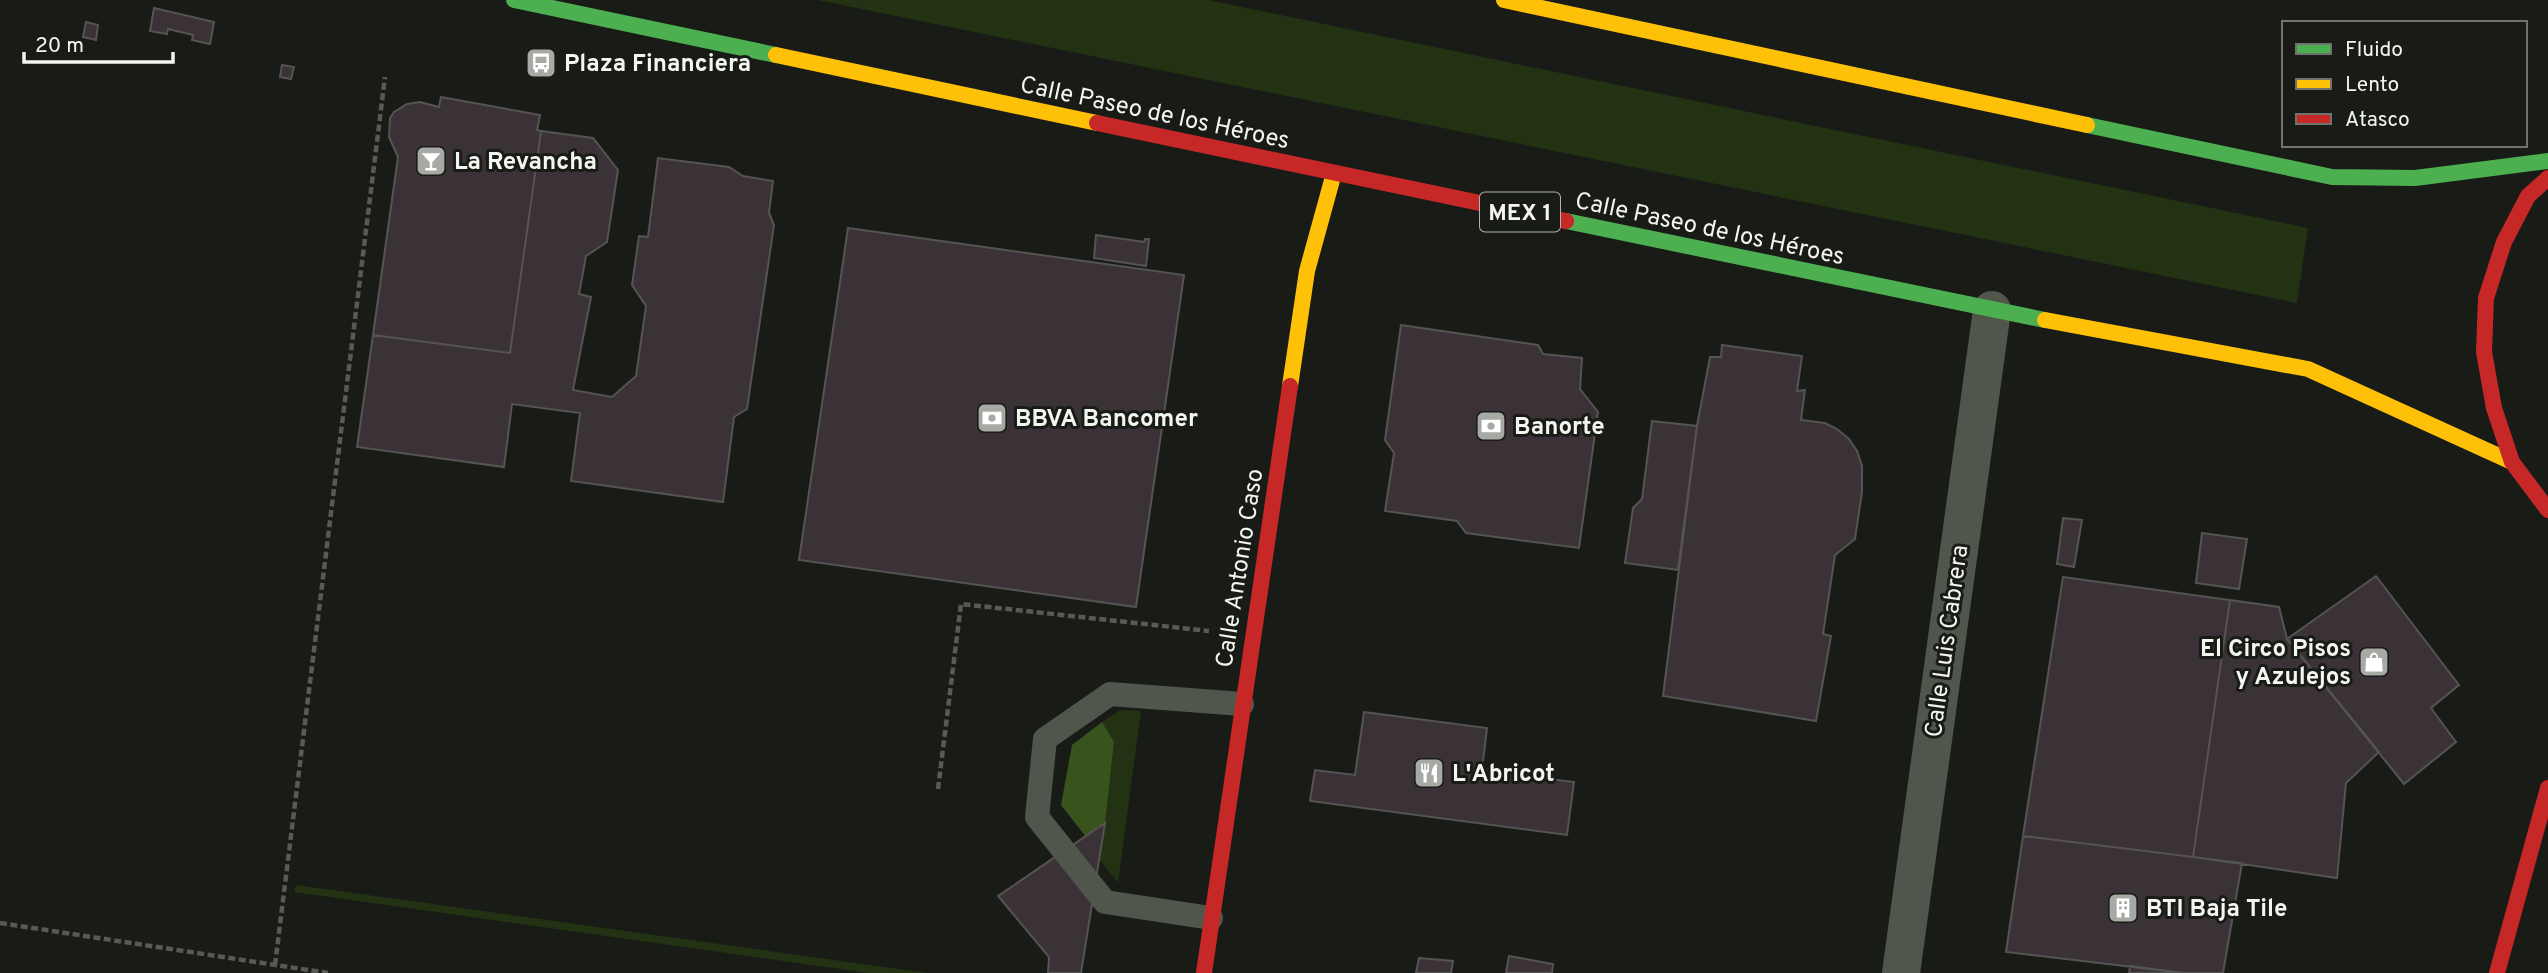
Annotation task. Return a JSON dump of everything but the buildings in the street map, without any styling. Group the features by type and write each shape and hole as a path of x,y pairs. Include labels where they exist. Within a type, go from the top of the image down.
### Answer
{"main road":[{"name":"Calle Paseo de los Héroes","path":"514,0 1992,310 2308,369 2512,462"},
{"path":"1504,0 2332,177 2415,178 2548,161"},
{"name":"Calle Antonio Caso","path":"1204,973 1307,271 1334,173"},
{"path":"2548,178 2528,196 2504,242 2486,298 2484,352 2494,408 2512,462 2548,510"},
{"path":"2497,973 2548,788"}],"street":[{"name":"Calle Luis Cabrera","path":"1901,973 1992,310"}],"lane":[{"path":"1211,918 1105,902 1037,817 1045,739 1110,694 1242,704"}],"path":[{"path":"275,965 385,77"},
{"path":"938,789 961,604 1252,635"},
{"path":"0,923 328,973"}],"shaded area":[{"path":"818,0 1208,0 2308,228 2297,303"},
{"path":"1120,710 1141,711 1118,883 1099,859 1114,742 1102,722"},
{"path":"1102,722 1114,742 1105,823 1086,837 1061,805 1072,745"},
{"path":"296,885 927,973 869,973 294,892"}],"traffic: fast":[{"path":"514,0 776,55"},
{"path":"2087,125 2332,177 2415,178 2548,161"},
{"path":"1566,221 2045,320"}],"traffic: slow":[{"path":"1504,0 2087,125"},
{"path":"776,55 1097,123"},
{"path":"1290,386 1307,271 1334,173"},
{"path":"2045,320 2308,369 2512,462"}],"traffic: jam":[{"path":"1097,123 1566,221"},
{"path":"2548,178 2528,196 2504,242 2486,298 2484,352 2494,408 2512,462 2548,510"},
{"path":"1204,973 1290,386"},
{"path":"2497,973 2548,788"}],"place":[{"name":"Plaza Financiera","path":"541,63"},
{"name":"La Revancha","path":"431,161"},
{"name":"BBVA Bancomer","path":"992,418"},
{"name":"Banorte","path":"1491,426"},
{"name":"El Circo Pisos y Azulejos","path":"2374,662"},
{"name":"L'Abricot","path":"1429,773"},
{"name":"BTI Baja Tile","path":"2123,908"}]}
